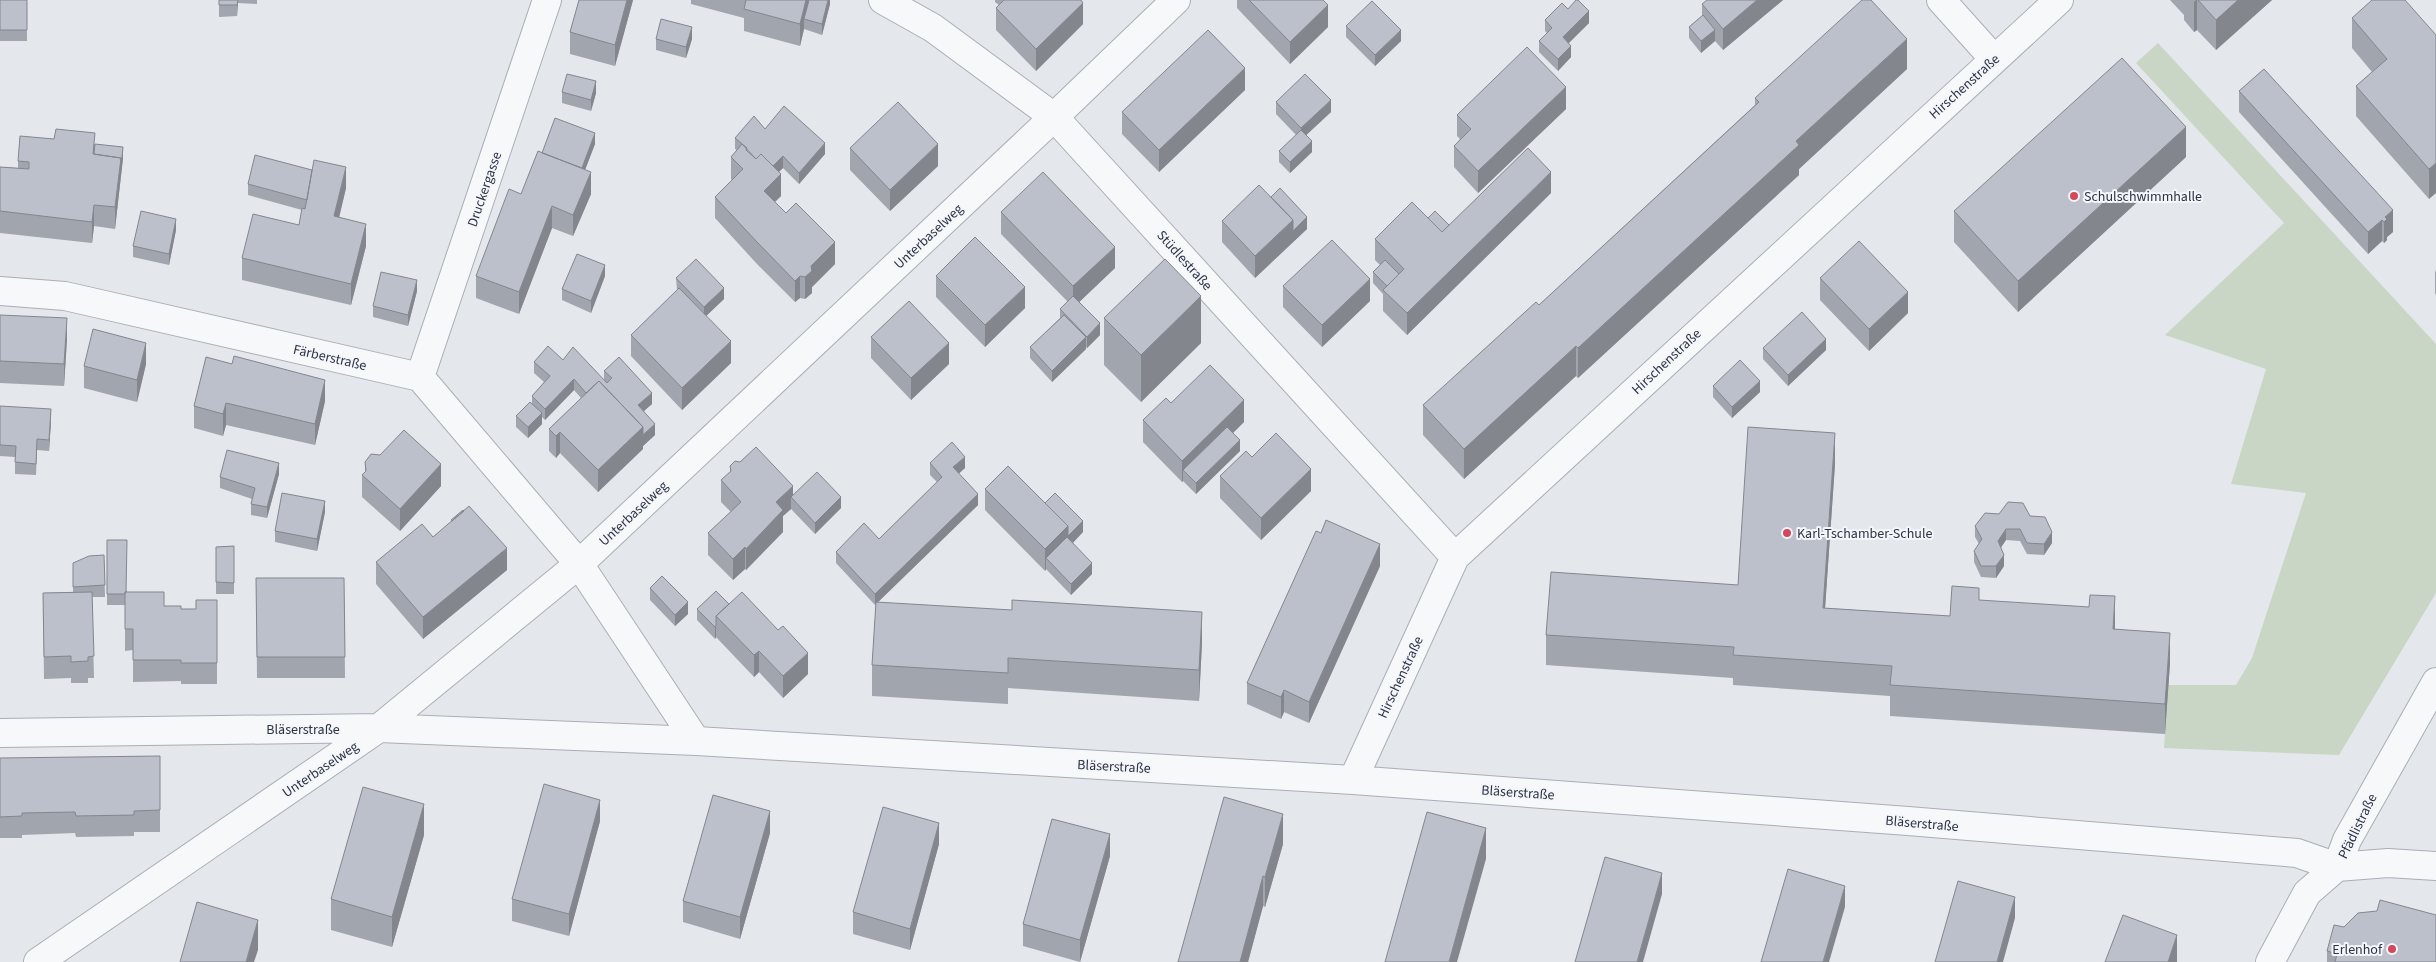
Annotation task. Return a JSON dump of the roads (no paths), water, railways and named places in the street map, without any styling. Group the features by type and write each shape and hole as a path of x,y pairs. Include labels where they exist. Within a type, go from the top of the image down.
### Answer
{"street":[{"name":"Druckergasse","path":"420,378 547,0"},
{"name":"Stüdlestraße","path":"883,0 933,28 1054,117 1455,557"},
{"name":"Unterbaselweg","path":"38,962 379,728 579,564 1176,0"},
{"path":"1942,0 1994,59"},
{"name":"Hirschenstraße","path":"1353,780 1455,557 2059,0"},
{"name":"Färberstraße","path":"0,291 65,296 420,378"},
{"path":"420,378 579,564 696,741"},
{"name":"Pfädlistraße","path":"2270,962 2307,893 2337,867 2347,840 2436,682"},
{"name":"Bläserstraße","path":"0,733 379,728 696,741 1353,780 2297,853 2337,867"},
{"path":"2337,867 2388,863 2436,866"}],"place":[{"name":"Schulschwimmhalle","path":"2074,196"},
{"name":"Karl-Tschamber-Schule","path":"1787,533"},
{"name":"Erlenhof","path":"2392,949"}]}
